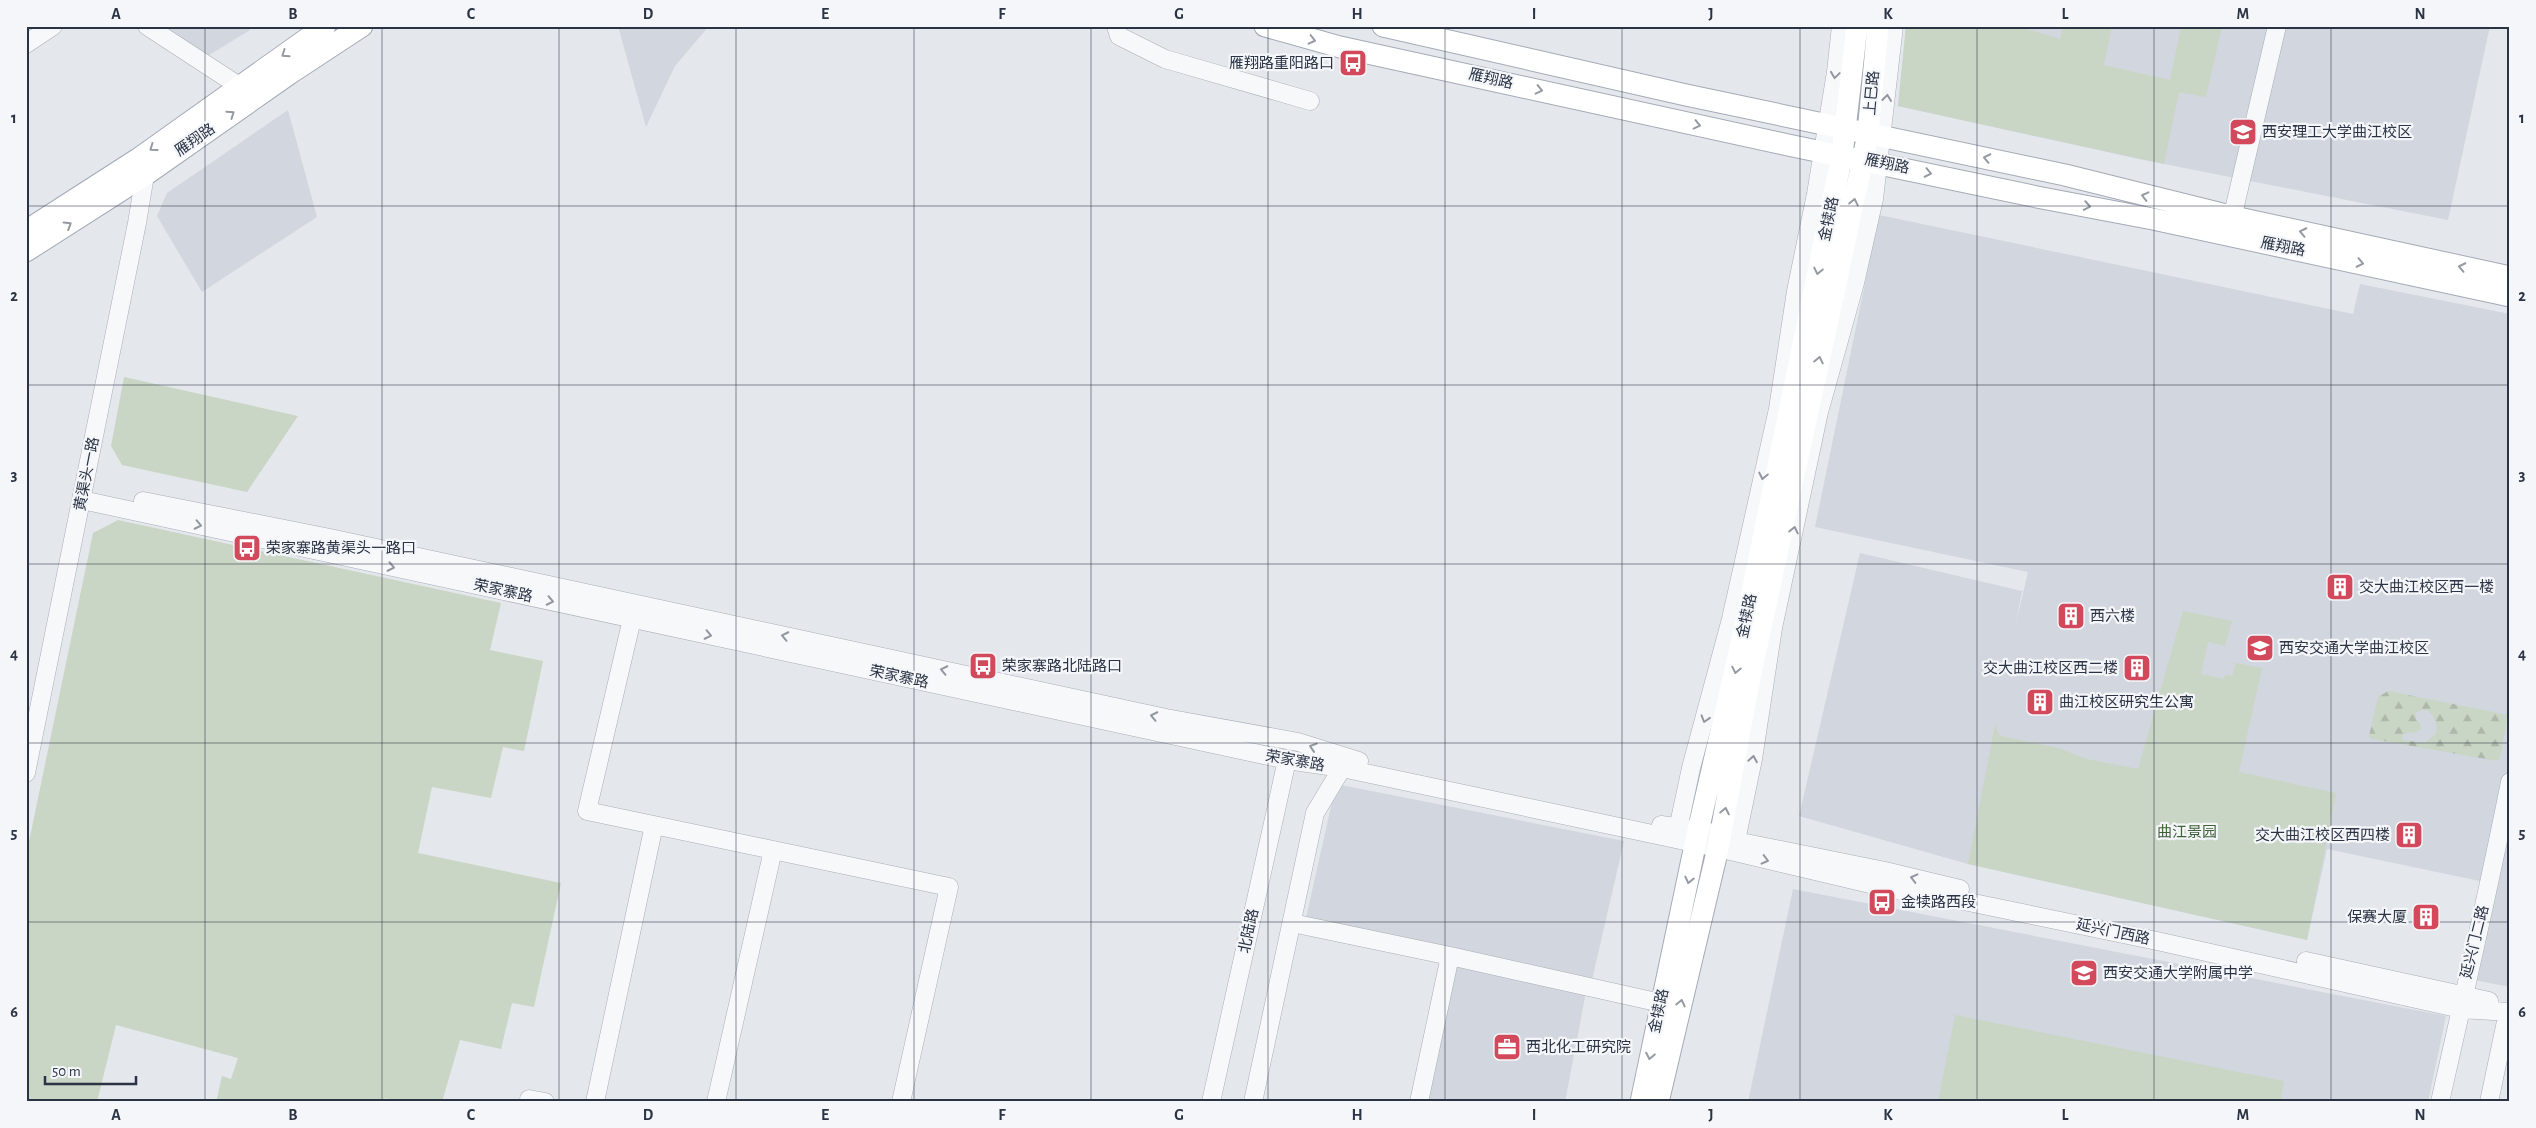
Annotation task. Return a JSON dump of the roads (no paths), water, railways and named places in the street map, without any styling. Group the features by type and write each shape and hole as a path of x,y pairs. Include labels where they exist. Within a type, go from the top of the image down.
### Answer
{"main road":[{"name":"雁翔路","path":"26,231 122,170 325,26"},
{"name":"雁翔路","path":"26,251 145,175 362,26"},
{"name":"雁翔路","path":"1265,26 1348,48 1871,161 2510,277"},
{"name":"雁翔路","path":"1384,26 1406,29 1686,95 2065,175 2230,226 2510,296"},
{"name":"上巳路","path":"1837,126 1857,26"},
{"name":"上巳路","path":"1871,161 1875,134 1878,26"},
{"name":"金犊路","path":"1641,1102 1691,835 1744,631 1837,126"},
{"name":"金犊路","path":"1658,1102 1725,841 1748,682 1871,161"}],"street":[{"path":"26,44 53,26"},
{"path":"147,26 239,86"},
{"path":"1116,26 1119,36 1165,59 1310,101"},
{"path":"1837,126 1840,26"},
{"path":"1875,134 1894,26"},
{"path":"2230,226 2277,26"},
{"name":"黄渠头一路","path":"26,773 83,495 145,175"},
{"name":"荣家寨路","path":"83,495 340,540 1156,716 1298,742 1348,758 1691,835"},
{"name":"荣家寨路","path":"83,495 632,619 1287,760 1342,768 1725,841"},
{"path":"632,619 588,812 949,887 901,1102"},
{"name":"北陆路","path":"1211,1102 1287,760"},
{"path":"1253,1102 1315,813 1342,768"},
{"name":"延兴门二路","path":"2440,1102 2490,882 2510,782"},
{"path":"595,1102 654,825"},
{"name":"延兴门西路","path":"1725,841 1887,888 1959,900 2462,1002 2509,1009"},
{"path":"716,1102 773,850"},
{"path":"1292,923 1661,1003"},
{"path":"1419,1102 1450,956"},
{"path":"2489,1102 2509,1009"},
{"path":"529,1102 529,1099 545,1102"}],"place":[{"name":"雁翔路重阳路口","path":"1353,63"},
{"name":"西安理工大学曲江校区","path":"2243,132"},
{"name":"荣家寨路黄渠头一路口","path":"247,548"},
{"name":"交大曲江校区西一楼","path":"2340,587"},
{"name":"西六楼","path":"2071,616"},
{"name":"西安交通大学曲江校区","path":"2260,648"},
{"name":"荣家寨路北陆路口","path":"983,666"},
{"name":"交大曲江校区西二楼","path":"2137,668"},
{"name":"曲江校区研究生公寓","path":"2040,702"},
{"name":"交大曲江校区西四楼","path":"2409,835"},
{"name":"金犊路西段","path":"1882,902"},
{"name":"保赛大厦","path":"2426,917"},
{"name":"西安交通大学附属中学","path":"2084,973"},
{"name":"西北化工研究院","path":"1507,1047"}],"park label":[{"name":"曲江景园","path":"2187,832"}]}
